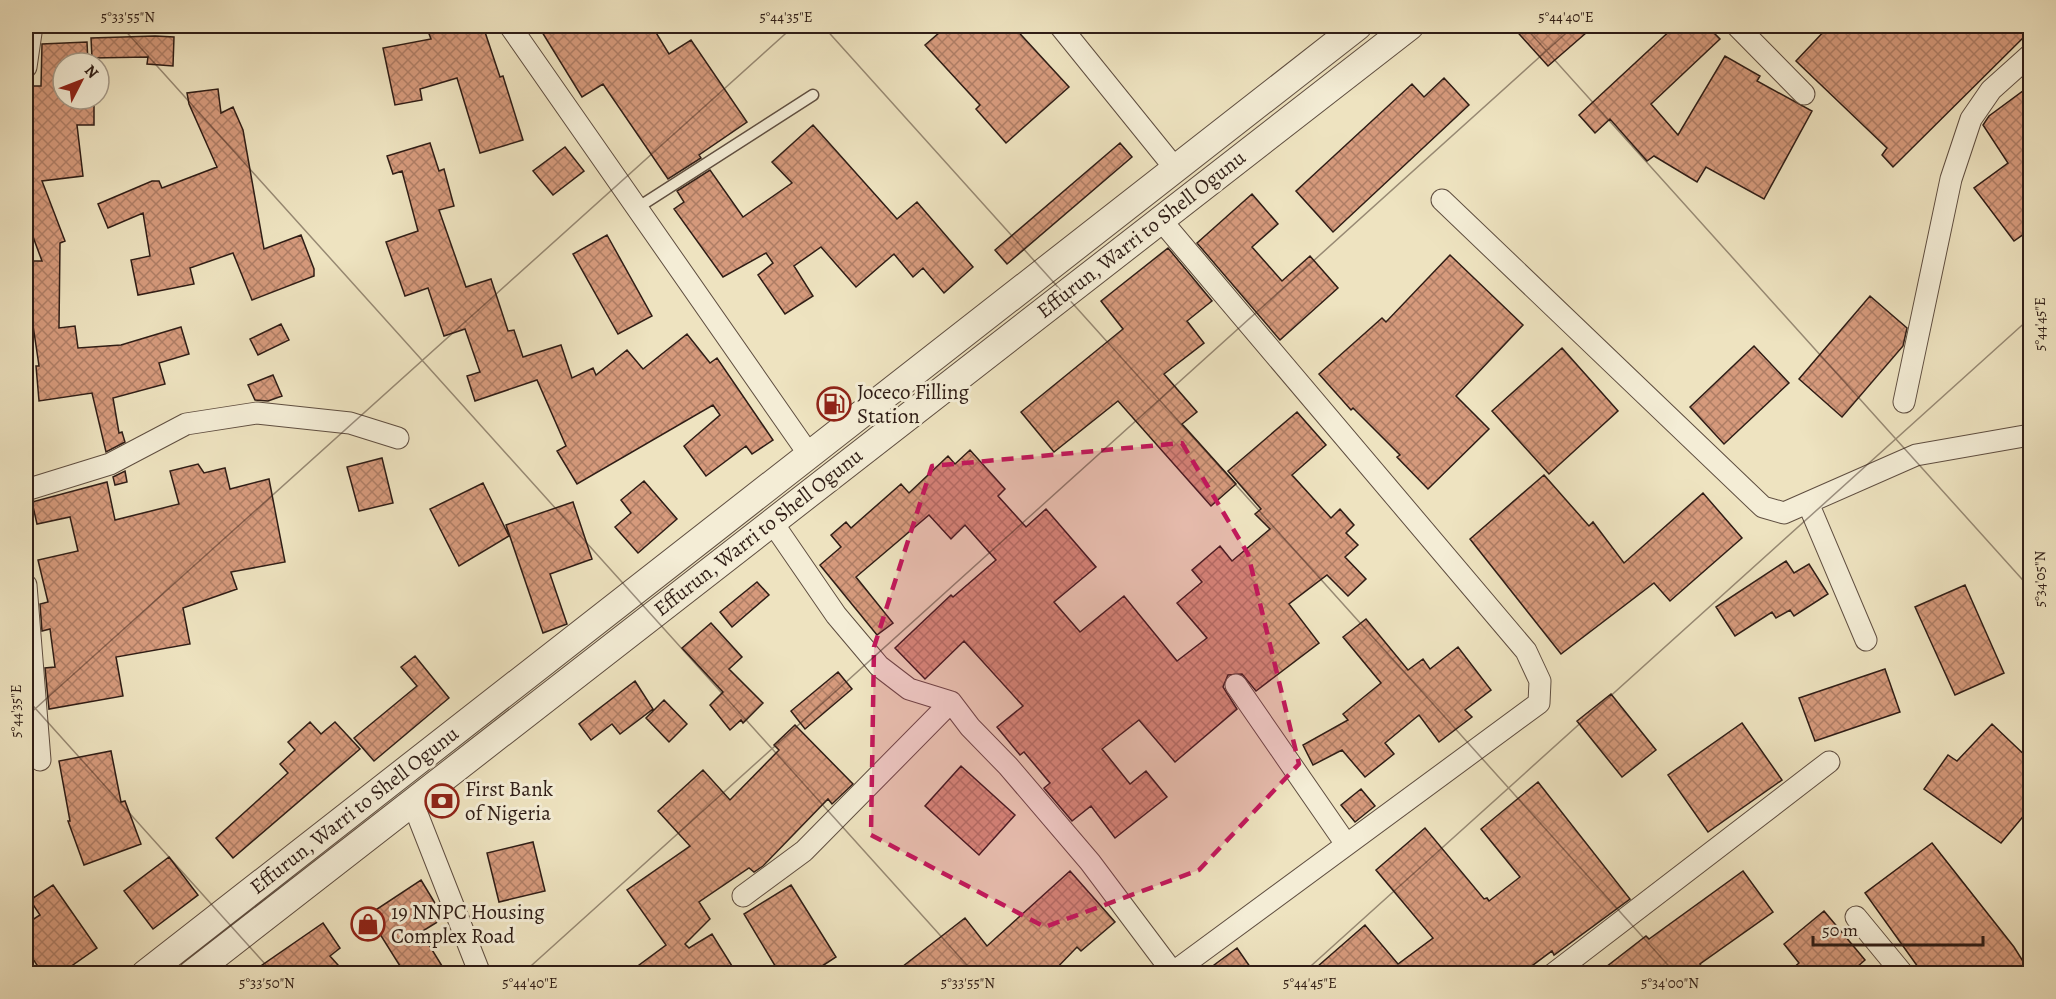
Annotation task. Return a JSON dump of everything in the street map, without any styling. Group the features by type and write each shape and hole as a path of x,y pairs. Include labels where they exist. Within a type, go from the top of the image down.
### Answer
{"street":[{"path":"26,67 32,26"},
{"path":"510,26 808,453"},
{"path":"1060,26 1174,167"},
{"name":"Effurun, Warri to Shell Ogunu","path":"145,974 808,453 1358,26"},
{"name":"Effurun, Warri to Shell Ogunu","path":"192,974 1410,26"},
{"path":"1737,26 1804,94"},
{"path":"1904,402 1951,179 1971,119 1991,90 2031,55"},
{"path":"1442,200 1764,507 1784,513 1916,455 2031,435"},
{"path":"772,522 836,615 879,666 909,689 951,702 970,727 1008,766 1090,862 1172,973 1539,703 1540,681 1518,642 1160,219"},
{"path":"26,490 110,464 186,424 257,413 351,423 398,438"},
{"path":"1808,503 1866,640"},
{"path":"26,585 40,760"},
{"path":"1236,685 1346,844"},
{"path":"743,896 804,851 951,702"},
{"path":"1554,974 1829,762"},
{"path":"412,801 480,974"},
{"path":"1856,917 1903,974"}],"lane":[{"path":"637,208 813,94"}],"highlighted area":[{"path":"1182,443 1248,554 1299,764 1199,870 1045,927 871,835 874,647 932,466"}],"building":[{"path":"426,26 483,26 500,77 503,76 523,140 480,153 457,78 420,89 422,100 395,105 383,48 431,39"},
{"path":"552,26 652,26 669,54 691,40 747,122 699,155 701,158 668,179 603,84 582,97 542,32"},
{"path":"947,26 1013,26 1069,87 1006,143 976,109 980,105 925,45"},
{"path":"1512,26 1594,26 1548,66"},
{"path":"1675,26 1707,26 1720,39 1651,104 1678,135 1725,56 1760,76 1757,81 1812,111 1764,199 1706,167 1697,182 1654,156 1647,161 1610,119 1595,133 1579,115"},
{"path":"1829,26 2031,26 2031,30 1893,167 1882,155 1887,148 1796,61"},
{"path":"174,37 173,66 147,64 148,57 111,58 111,51 92,51 91,38"},
{"path":"87,42 87,51 51,51 51,111 94,111 94,125 77,125 83,176 42,181 65,241 60,243 59,328 75,326 78,348 121,345 181,327 189,354 159,363 165,384 113,398 119,433 122,432 125,442 106,452 92,393 39,401 36,366 39,366 30,305 26,305 26,261 42,261 26,218 27,86 41,86 42,44"},
{"path":"1444,78 1469,105 1333,232 1296,191 1412,84 1424,97"},
{"path":"2031,85 2031,229 2014,241 1974,188 2008,163 1983,125 1989,116"},
{"path":"218,89 221,113 233,107 243,130 264,249 301,235 314,269 314,276 252,300 233,253 190,268 194,284 138,295 131,260 150,256 143,213 108,228 98,204 152,181 159,181 162,188 217,167 189,104 187,93"},
{"path":"813,125 897,219 917,202 973,267 944,293 923,268 913,277 894,254 856,287 821,247 794,266 813,296 785,314 758,275 773,263 766,253 723,277 674,209 684,202 677,191 710,170 743,217 792,183 772,162"},
{"path":"430,143 439,171 444,169 454,206 439,210 466,287 491,279 508,331 514,330 523,357 561,345 572,378 593,368 596,375 627,350 643,369 687,334 710,363 717,358 773,440 752,454 746,446 706,476 684,446 720,415 713,405 577,484 557,451 566,446 537,380 475,401 467,376 480,372 465,329 444,336 428,288 405,296 386,242 418,231 402,171 393,174 387,156"},
{"path":"1120,143 1132,157 1007,264 995,250"},
{"path":"565,147 584,171 553,195 533,171"},
{"path":"1252,194 1278,224 1252,247 1282,281 1310,256 1338,288 1280,340 1197,243"},
{"path":"607,235 652,316 618,334 573,254"},
{"path":"1168,248 1212,301 1187,321 1204,343 1164,374 1197,412 1182,424 1236,484 1211,506 1118,401 1054,452 1021,412 1123,329 1101,301"},
{"path":"1450,255 1523,325 1456,396 1489,429 1428,489 1397,457 1400,455 1353,408 1351,410 1319,374 1382,318 1386,322"},
{"path":"1870,296 1907,328 1903,346 1842,417 1799,379"},
{"path":"281,324 289,340 258,355 250,339"},
{"path":"1754,346 1789,383 1724,444 1690,407"},
{"path":"1562,348 1618,411 1549,474 1492,411"},
{"path":"273,375 282,396 268,401 255,400 248,385"},
{"path":"1297,412 1326,445 1292,475 1331,518 1340,509 1354,525 1346,533 1358,545 1345,557 1366,579 1348,596 1327,575 1289,604 1319,643 1256,691 1242,674 1228,675 1223,687 1237,709 1175,762 1139,720 1102,749 1130,784 1146,771 1167,797 1115,838 1091,806 1072,821 1044,788 1050,783 1024,752 1020,755 997,727 1023,706 964,641 925,679 895,648 951,595 953,597 996,560 965,525 951,539 929,515 856,577 893,623 877,635 820,565 841,547 831,535 846,522 851,528 901,484 909,493 948,456 955,464 970,450 1005,489 998,496 1026,527 1046,509 1096,567 1054,602 1080,632 1124,596 1177,661 1207,638 1177,603 1202,582 1192,570 1220,546 1232,561 1270,529 1255,514 1261,509 1228,471"},
{"path":"382,458 393,503 359,511 347,467"},
{"path":"198,464 204,473 225,468 230,489 269,479 285,562 231,572 237,589 183,608 190,644 116,657 123,696 49,709 45,668 55,667 50,629 42,631 40,604 48,602 38,560 78,551 70,517 37,524 32,502 107,482 115,520 179,504 170,471"},
{"path":"125,471 127,482 115,485 113,477"},
{"path":"1544,475 1589,526 1593,522 1624,563 1703,493 1742,538 1670,601 1654,583 1561,654 1470,539"},
{"path":"644,481 677,519 638,553 615,527 631,513 621,500"},
{"path":"483,483 509,536 459,566 430,509"},
{"path":"573,502 592,559 550,574 567,624 543,633 506,525"},
{"path":"1786,561 1794,573 1809,564 1828,594 1794,616 1790,610 1776,618 1772,612 1735,636 1716,607"},
{"path":"757,582 769,595 732,627 720,612"},
{"path":"1965,585 2004,673 1955,695 1915,607"},
{"path":"1366,619 1408,670 1423,659 1430,669 1458,647 1491,690 1465,710 1472,717 1439,742 1419,715 1385,743 1394,754 1365,777 1342,750 1313,765 1303,745 1348,720 1343,714 1381,683 1343,637"},
{"path":"711,623 742,657 729,669 763,703 743,723 741,720 730,730 710,705 723,692 682,648"},
{"path":"415,656 449,698 374,761 354,738 417,686 401,667"},
{"path":"1885,669 1900,712 1815,741 1799,698"},
{"path":"838,672 852,689 805,729 791,711"},
{"path":"635,681 653,709 620,734 612,724 591,740 579,724"},
{"path":"1611,694 1656,750 1622,777 1577,721"},
{"path":"664,700 687,724 669,742 646,718"},
{"path":"310,722 321,734 335,722 360,749 233,858 216,838 288,773 280,764 295,750 288,742"},
{"path":"1742,723 1782,780 1708,832 1668,775"},
{"path":"1992,724 2031,761 2031,807 2001,843 1924,789 1948,755 1957,761"},
{"path":"795,725 853,784 832,804 828,799 763,866 754,872 749,868 699,902 710,919 685,944 689,948 712,934 737,974 627,974 666,945 627,890 690,846 658,811 703,770 730,800 779,750 774,745"},
{"path":"111,751 121,802 125,801 141,844 84,865 68,821 70,821 59,761"},
{"path":"961,766 1015,815 979,855 925,806"},
{"path":"1538,782 1630,899 1554,955 1552,951 1521,974 1309,974 1365,925 1398,964 1433,938 1376,870 1425,828 1484,899 1487,898 1489,901 1520,877 1481,829"},
{"path":"1361,789 1375,806 1355,822 1341,805"},
{"path":"533,842 545,891 499,902 487,853"},
{"path":"1932,843 2014,947 2031,974 1923,974 1865,893"},
{"path":"169,857 198,895 153,929 124,891"},
{"path":"1070,871 1115,922 1081,951 1077,947 1051,974 893,974 965,918 987,946"},
{"path":"1743,871 1773,912 1700,964 1707,974 1597,974 1646,936 1649,939"},
{"path":"421,880 444,918 421,932 447,974 405,974 368,915"},
{"path":"53,885 97,948 60,974 43,974 33,959 26,965 26,924 40,915 30,900"},
{"path":"791,885 836,957 810,974 780,974 744,914"},
{"path":"1824,911 1865,960 1849,974 1786,974 1799,963 1784,944"},
{"path":"323,923 340,948 330,956 346,974 249,974"},
{"path":"1237,948 1255,974 1202,974"}],"place":[{"name":"Joceco Filling Station","path":"834,404"},
{"name":"First Bank of Nigeria","path":"442,801"},
{"name":"19 NNPC Housing Complex Road","path":"368,924"}]}
